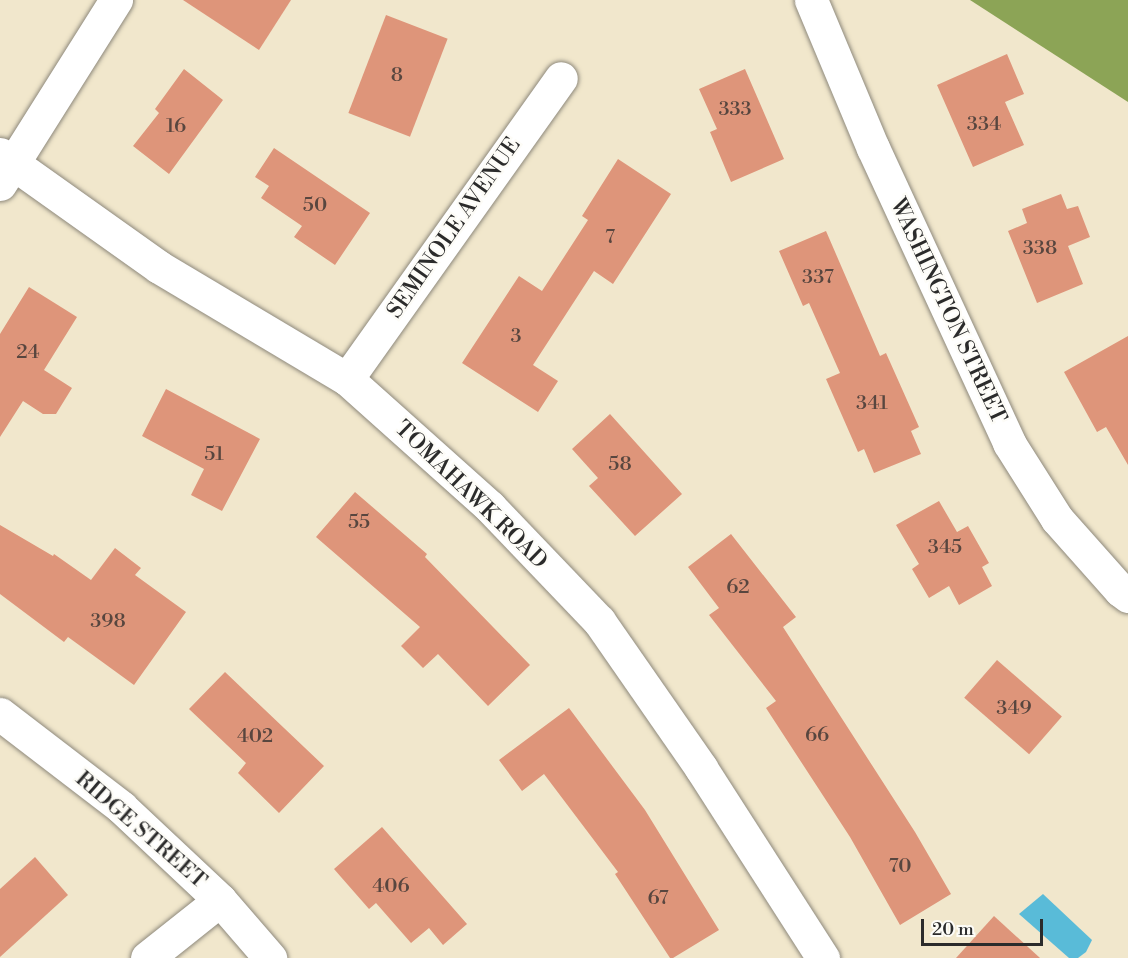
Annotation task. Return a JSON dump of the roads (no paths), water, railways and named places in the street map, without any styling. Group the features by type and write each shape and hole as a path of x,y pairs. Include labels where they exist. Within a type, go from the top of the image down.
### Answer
{"street":[{"path":"4,166 116,0"},
{"name":"WASHINGTON STREET","path":"811,0 878,158 1009,443 1058,519 1120,590 1128,596"},
{"name":"SEMINOLE AVENUE","path":"347,379 561,78"},
{"name":"TOMAHAWK ROAD","path":"4,166 159,267 347,379 490,507 599,621 708,778 823,958"},
{"name":"RIDGE STREET","path":"0,714 121,807 220,900 270,958"},
{"path":"147,958 220,900"}],"water":[{"path":"1043,894 1092,940 1086,952 1078,958 1069,958 1019,914"}]}
